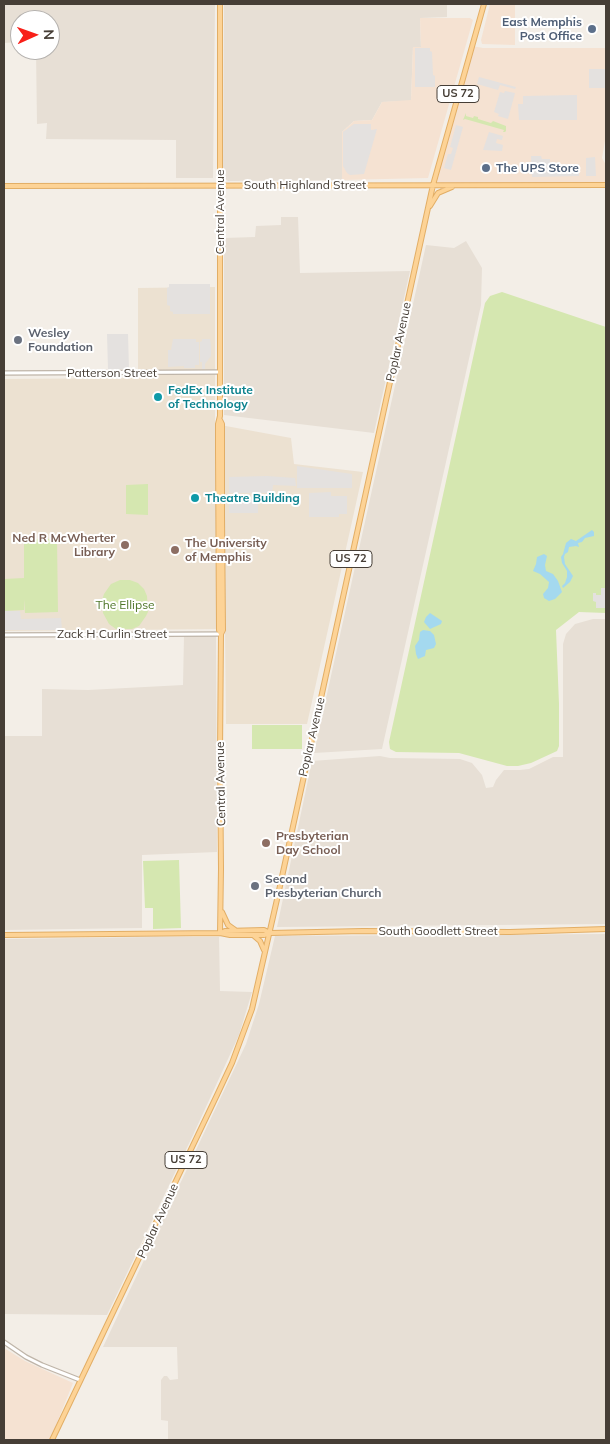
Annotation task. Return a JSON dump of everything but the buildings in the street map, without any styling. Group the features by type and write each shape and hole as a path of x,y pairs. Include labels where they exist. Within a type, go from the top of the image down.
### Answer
{"main road":[{"name":"Central Avenue","path":"220,4 220,420 218,424 222,868 220,933"},
{"name":"Poplar Avenue","path":"52,1440 232,1063 252,1008 433,185 484,4"},
{"name":"South Highland Street","path":"4,186 606,184"},
{"path":"428,210 438,193 446,188 458,185"},
{"path":"220,905 225,921 237,930"},
{"name":"South Goodlett Street","path":"4,935 220,933 230,935 264,935 270,933 363,931 510,932 606,929"},
{"name":"South Goodlett Street","path":"220,933 237,930 264,930 270,933"},
{"path":"253,935 260,941 265,953"}],"street":[{"name":"Patterson Street","path":"4,373 220,372"},
{"name":"Zack H Curlin Street","path":"4,635 220,634"},
{"path":"4,1342 42,1365 80,1380"}],"shaded area":[{"path":"4,4 215,4 213,178 176,178 176,140 46,139 47,123 37,124 36,60 60,60 60,10 10,10 10,43 4,43"},
{"path":"224,4 447,4 447,17 420,18 421,47 413,47 411,101 382,102 372,120 354,121 342,132 342,180 228,181 224,178 223,170"},
{"path":"490,4 515,4 515,45 482,44 481,40"},
{"path":"420,18 470,18 473,20 428,178 342,180 342,132 354,121 372,120 382,102 411,100 413,47 421,47"},
{"path":"472,46 483,48 606,48 606,135 602,158 606,165 606,185 433,185"},
{"path":"415,48 430,48 435,87 415,87"},
{"path":"589,69 606,69 606,88 589,88"},
{"path":"479,77 516,87 515,89 500,85 498,90 477,84"},
{"path":"505,91 515,93 508,119 498,116 499,114 494,112 500,92 504,93"},
{"path":"577,95 577,120 519,120 518,104 523,104 523,96"},
{"path":"354,124 371,124 371,130 377,129 364,174 350,175 343,166 343,132"},
{"path":"456,125 463,127 451,170 444,168 448,154 451,154 453,148 450,147"},
{"path":"489,132 503,136 502,140 497,139 496,143 503,145 502,151 483,150"},
{"path":"531,156 541,156 542,159 550,159 550,166 579,164 579,176 532,177"},
{"path":"595,157 596,176 586,176 586,158"},
{"path":"281,217 298,217 300,273 410,271 374,433 224,415 224,238 255,237 256,226 281,225"},
{"path":"466,241 482,268 481,305 382,749 314,753 426,245 454,248"},
{"path":"169,284 210,284 210,314 173,314 170,311 170,306 167,305 167,288"},
{"name":"The University of Memphis","path":"215,287 215,424 291,438 294,464 363,472 307,724 226,724 225,629 4,631 4,379 138,378 138,288"},
{"path":"107,334 128,334 129,369 108,369"},
{"path":"173,339 196,339 196,342 199,342 199,365 195,365 195,368 184,368 184,366 168,367 168,350 171,350"},
{"path":"202,339 210,339 211,346 211,356 205,364 205,369 202,369 202,362 200,362 200,342"},
{"path":"297,466 352,474 352,488 297,488"},
{"path":"267,476 295,478 296,486 273,485 272,493 229,493 229,477"},
{"path":"331,492 331,496 347,496 347,514 339,514 339,517 309,517 309,493"},
{"path":"229,499 258,499 258,513 229,513"},
{"path":"601,588 606,588 606,608 596,608 596,602 593,601 593,593 601,595"},
{"path":"4,611 20,611 21,619 61,618 62,630 4,630"},
{"path":"593,619 606,619 606,924 277,927 312,761 380,756 390,758 460,759 472,763 482,775 486,788 493,787 504,770 529,769 553,757 563,757 563,644 566,634 575,624"},
{"path":"184,636 216,636 217,852 142,855 142,928 4,930 4,736 42,736 42,689 88,690 183,685"},
{"path":"606,934 606,1440 168,1440 168,1421 161,1420 161,1380 164,1376 167,1376 170,1380 178,1379 177,1347 103,1347 246,1044 259,1004 275,936"},
{"path":"219,937 220,991 252,992 239,1035 107,1315 4,1314 4,939"},
{"path":"4,1348 25,1361 73,1383 50,1440 4,1440"}],"green space":[{"path":"466,113 466,116 478,117 478,119 491,123 493,121 506,126 506,131 503,132 504,130 463,120"},
{"path":"502,292 606,327 606,613 579,612 556,630 559,746 557,751 531,763 518,766 507,766 459,753 396,752 390,749 389,742 485,303 490,296"},
{"path":"148,484 148,515 126,514 126,485"},
{"path":"24,539 57,539 58,612 25,613 24,599 24,610 4,611 4,579 24,578"},
{"name":"The Ellipse","path":"120,580 130,580 138,583 144,589 147,596 148,612 139,626 132,629 116,629 109,624 103,613 102,600 104,594 111,584"},
{"path":"252,725 302,725 302,749 252,749"},
{"path":"179,860 181,928 153,929 153,908 145,908 143,861"}],"water":[{"path":"592,530 594,536 585,538 582,542 578,543 579,547 569,547 568,552 565,554 565,564 573,576 570,582 563,588 567,571 561,557 566,543 571,539 576,541"},
{"path":"544,554 547,556 546,571 553,574 562,592 555,599 549,601 544,598 543,594 548,588 549,582 533,571 537,557"},
{"path":"430,613 442,621 441,624 430,629 424,622"},
{"path":"423,630 430,631 434,635 436,644 434,648 426,650 425,656 418,659 415,646 419,640 420,632"}],"place":[{"name":"East Memphis Post Office","path":"592,29"},
{"name":"The UPS Store","path":"486,168"},
{"name":"Wesley Foundation","path":"18,340"},
{"name":"FedEx Institute of Technology","path":"158,397"},
{"name":"Theatre Building","path":"195,498"},
{"name":"Ned R McWherter Library","path":"125,545"},
{"name":"The University of Memphis","path":"175,550"},
{"name":"Presbyterian Day School","path":"266,843"},
{"name":"Second Presbyterian Church","path":"255,886"}]}
